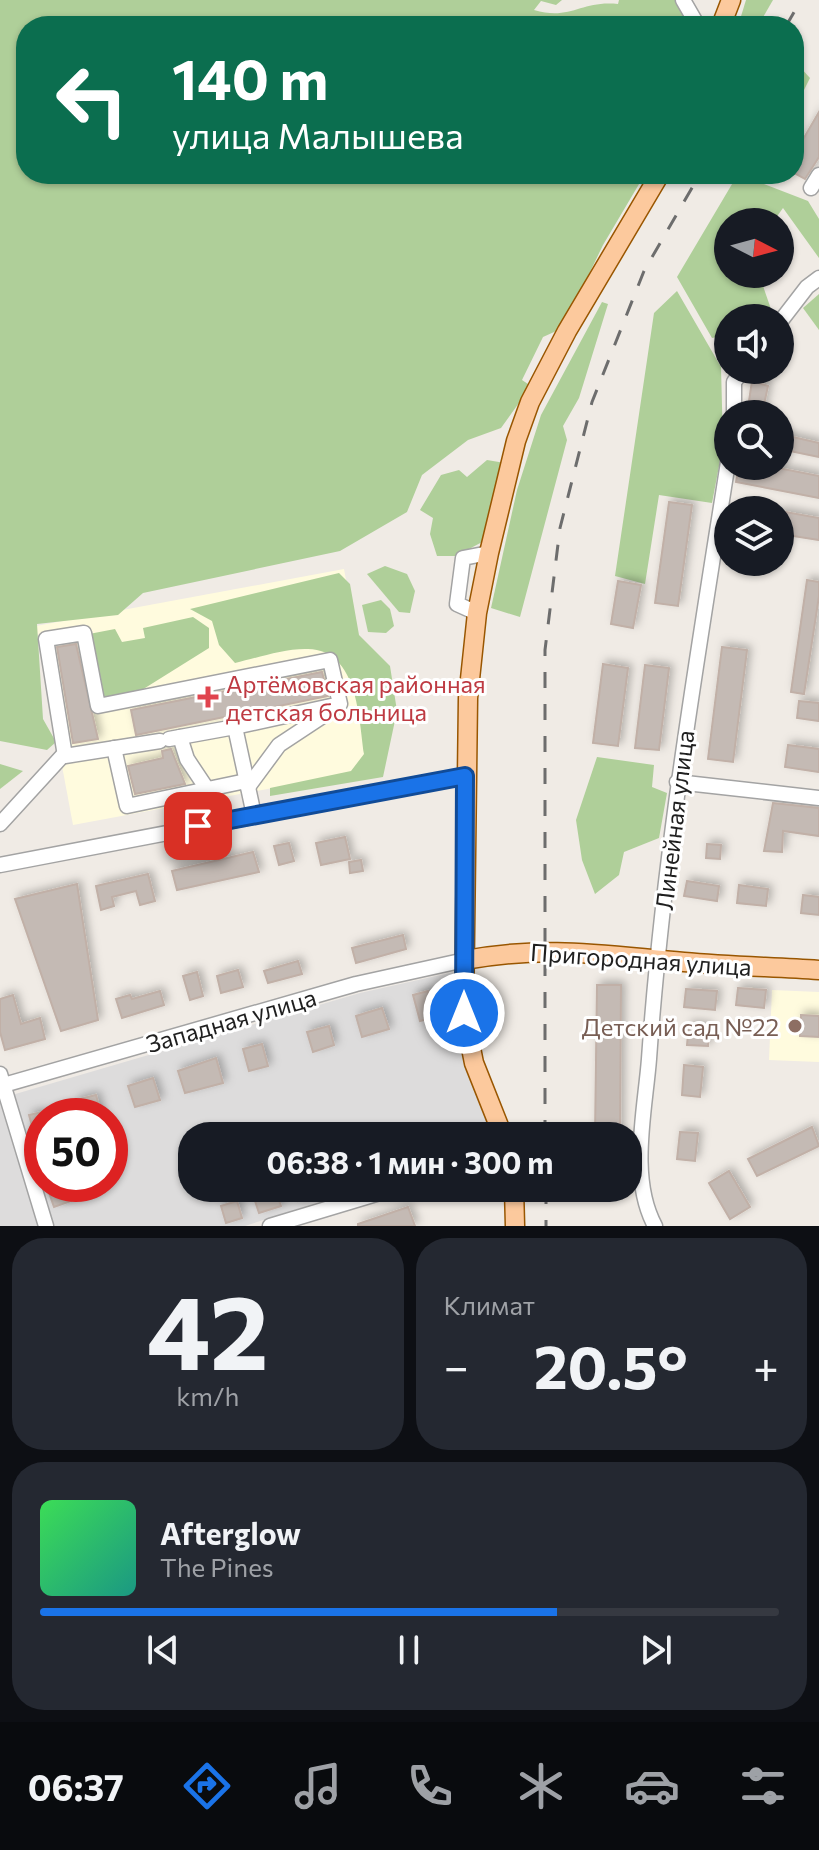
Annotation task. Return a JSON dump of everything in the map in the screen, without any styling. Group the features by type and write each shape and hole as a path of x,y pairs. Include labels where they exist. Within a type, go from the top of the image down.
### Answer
{"main road":[{"path":"497,1122 474,1063 467,1035 465,776 468,698 477,613 516,441 530,402 605,264 654,184"},
{"name":"Пригородная улица","path":"465,960 542,949 819,970"},
{"path":"514,1202 515,1226"}],"street":[{"path":"794,304 819,278"},
{"name":"Линейная улица","path":"655,1226 647,1211 641,1174 656,959 677,782 725,480"},
{"path":"84,633 98,706 330,660 340,704 235,727 65,756 46,639 84,633"},
{"path":"114,748 127,806 247,784 279,745 340,704"},
{"path":"235,727 254,815"},
{"path":"169,739 207,789"},
{"path":"0,824 65,753"},
{"path":"0,865 465,776"},
{"path":"677,782 819,798"},
{"name":"Западная улица","path":"1,1082 356,984 465,960"},
{"path":"1,1082 46,1226"},
{"path":"270,1226 350,1202"}],"shaded area":[{"name":"Артёмовская районная детская больница","path":"344,569 380,768 73,825 36,626"},
{"path":"454,972 469,1078 487,1122 178,1122 178,1202 320,1202 245,1226 52,1226 45,1202 128,1202 128,1098 24,1098 24,1134 12,1095 360,993"},
{"name":"Детский сад №22","path":"772,990 819,992 819,1062 769,1060"},
{"path":"0,1094 24,1169 24,1202 34,1202 42,1226 0,1226"}],"green space":[{"path":"0,0 562,0 556,5 541,1 534,10 558,13 594,5 618,4 619,0 681,0 691,16 16,16 16,184 639,184 603,245 563,328 543,337 522,380 531,386 501,428 468,440 422,475 407,512 340,551 143,593 118,615 37,624 43,719 56,742 47,750 0,741"},
{"path":"746,0 773,0 764,16 741,16"},
{"path":"804,71 810,78 804,90"},
{"path":"732,184 764,184 808,201 819,219 819,258 794,223 794,208 718,208"},
{"path":"714,215 714,288 764,288 769,304 714,304 712,338 677,277"},
{"path":"677,291 714,355 714,384 721,384 722,400 714,400 716,480 712,503 659,495 645,584 615,576 654,313"},
{"path":"819,294 819,330 803,308"},
{"path":"602,302 608,304 579,398 563,426 567,440 520,617 491,608 517,490 541,415"},
{"path":"487,460 505,463 484,541 456,556 437,556 430,534 433,518 420,510 441,475 459,470 467,477"},
{"path":"385,566 407,574 415,591 410,613 399,612 367,574"},
{"path":"339,573 350,584 359,635 390,666 397,711 383,777 270,796 270,788 351,771 364,754 353,689 337,661 325,652 299,649 235,663 219,645 212,621 190,609"},
{"path":"381,600 390,609 394,626 386,633 368,632 362,605"},
{"path":"193,617 209,628 209,648 137,693 100,700 89,634 115,629 122,642 145,638 143,628"},
{"path":"597,757 654,765 652,787 667,793 659,838 624,852 619,875 595,894 582,860 576,820"},
{"path":"0,764 23,771 0,789"}],"building":[{"path":"819,112 819,157 805,179 804,178 804,138"},
{"path":"752,384 768,386 765,400 749,400"},
{"path":"794,437 819,443 819,457 794,452"},
{"path":"794,471 819,476 819,498 736,482 794,480"},
{"path":"669,502 692,505 678,606 655,603"},
{"path":"794,514 819,518 819,540 794,536"},
{"path":"807,580 819,582 819,596 804,694 791,692"},
{"path":"618,581 641,585 633,628 611,624"},
{"path":"76,644 98,739 73,743 57,647"},
{"path":"722,647 747,650 733,762 708,759"},
{"path":"603,664 628,668 618,746 593,743"},
{"path":"645,665 669,668 659,750 635,748"},
{"path":"322,672 328,696 136,735 131,710"},
{"path":"799,701 819,703 819,721 797,718"},
{"path":"788,745 819,749 819,772 785,767"},
{"path":"171,749 185,784 135,794 128,766 163,758 162,751"},
{"path":"773,803 819,808 819,836 783,831 782,852 764,851"},
{"path":"345,837 350,859 321,865 316,843"},
{"path":"289,843 294,861 279,865 274,846"},
{"path":"707,844 721,845 720,859 706,858"},
{"path":"253,852 259,872 177,890 172,871"},
{"path":"361,860 363,871 350,873 349,862"},
{"path":"148,874 155,901 140,905 136,891 112,897 114,906 101,910 96,886"},
{"path":"687,881 719,886 717,901 684,896"},
{"path":"77,884 98,1020 61,1031 15,899"},
{"path":"739,885 768,889 766,906 737,903"},
{"path":"803,895 819,897 819,915 801,913"},
{"path":"403,935 406,949 356,963 352,948"},
{"path":"298,961 302,974 268,983 264,971"},
{"path":"238,970 243,987 221,993 217,976"},
{"path":"197,972 203,996 190,1000 183,976"},
{"path":"597,985 621,985 620,1122 595,1122"},
{"path":"738,988 766,990 764,1008 736,1005"},
{"path":"686,989 717,991 715,1010 684,1007"},
{"path":"160,991 164,1005 122,1018 116,999 130,995 132,999"},
{"path":"428,991 435,1017 420,1021 413,995"},
{"path":"13,995 21,1024 40,1018 45,1039 5,1050 0,1032 0,999"},
{"path":"382,1008 389,1029 362,1037 356,1016"},
{"path":"801,1015 819,1016 819,1037 800,1036"},
{"path":"689,1024 709,1026 708,1046 687,1045"},
{"path":"329,1026 334,1045 313,1052 307,1032"},
{"path":"262,1044 268,1066 249,1071 243,1049"},
{"path":"216,1058 223,1083 185,1093 178,1071"},
{"path":"684,1065 703,1067 700,1097 682,1095"},
{"path":"153,1078 160,1100 135,1107 128,1086"},
{"path":"812,1127 819,1146 757,1176 748,1159"},
{"path":"680,1132 698,1133 695,1161 677,1159"},
{"path":"729,1171 750,1207 730,1219 709,1183"},
{"path":"237,1202 242,1218 226,1223 221,1206"},
{"path":"255,1202 280,1202 281,1206 259,1213"},
{"path":"408,1207 415,1226 358,1226 358,1224"}],"railway":[{"path":"792,16 801,0"},
{"path":"545,1122 545,650 560,528 592,402 644,271 694,184"},
{"path":"546,1202 546,1226"}],"place":[{"name":"Артёмовская районная детская больница","path":"208,697"},
{"name":"Детский сад №22","path":"795,1026"}],"route":[{"path":"198,826 465,776 464,1013"}]}
